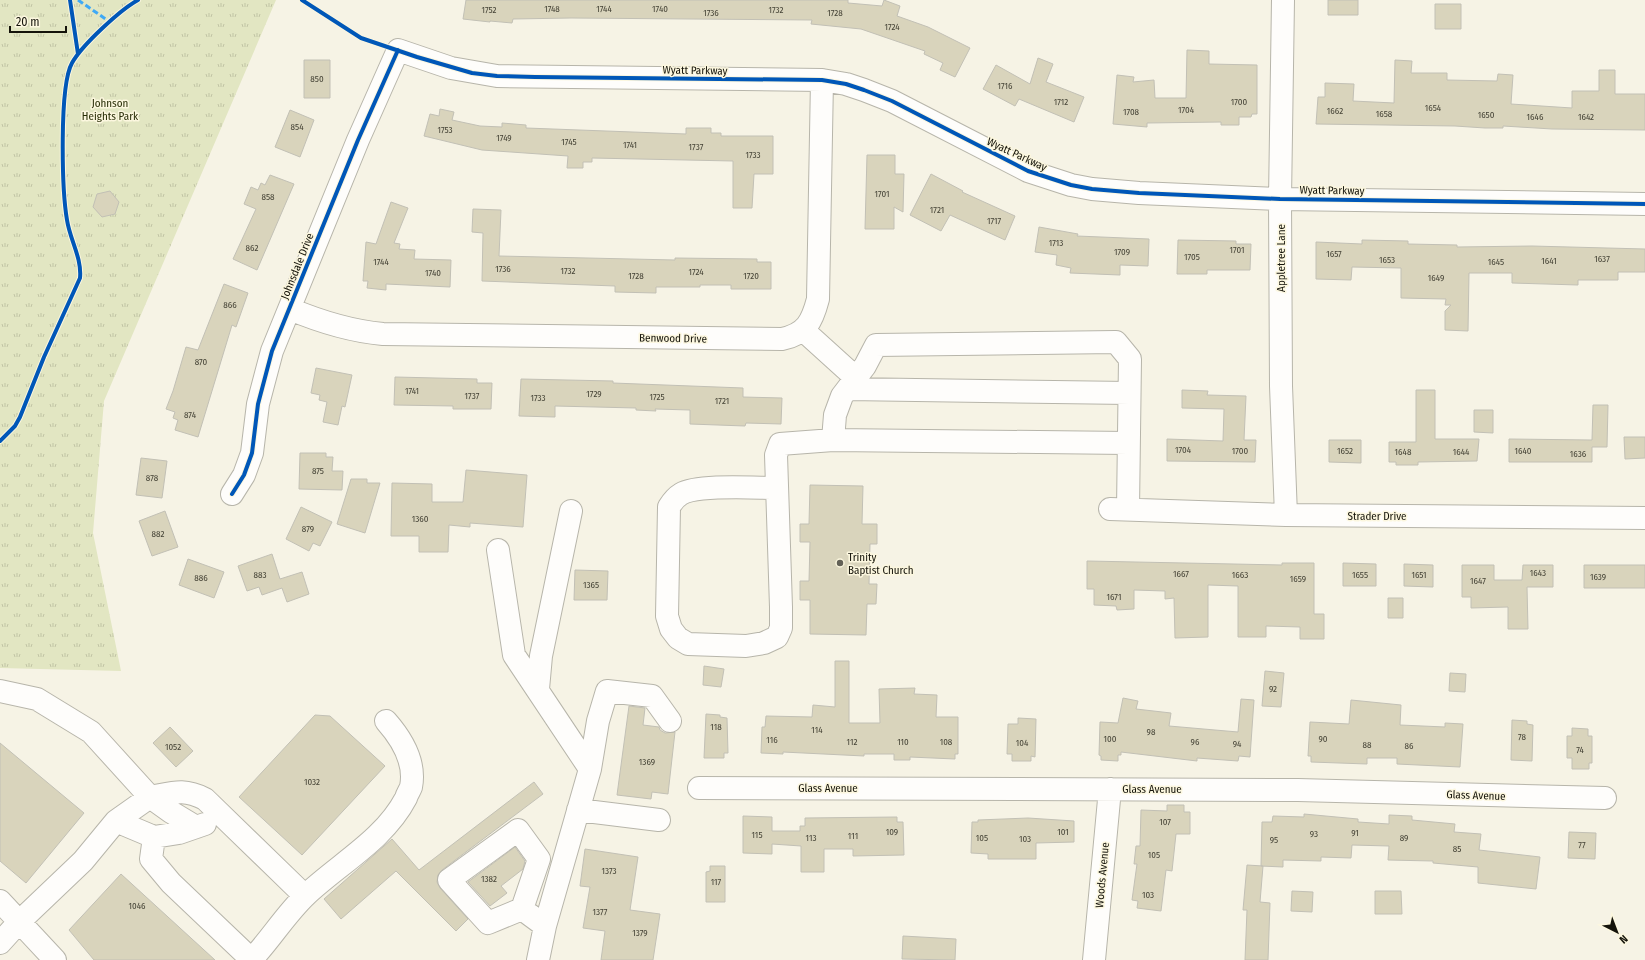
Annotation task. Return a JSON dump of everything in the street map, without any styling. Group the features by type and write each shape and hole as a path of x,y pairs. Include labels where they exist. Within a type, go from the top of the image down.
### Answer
{"street":[{"name":"Appletree Lane","path":"1283,0 1280,198 1281,386 1286,515"},
{"name":"Wyatt Parkway","path":"398,50 451,68 497,76 822,80 846,84 892,101 1028,171 1071,186 1139,193 1280,198 1645,204"},
{"name":"Johnsdale Drive","path":"232,494 244,475 249,460 262,381 272,351 358,140 398,50"},
{"path":"822,80 818,299 810,324 803,330 852,384 1129,393"},
{"name":"Benwood Drive","path":"290,309 340,327 360,332 383,334 782,339 794,337 803,330"},
{"path":"776,488 699,489 682,493 672,501 668,507 667,616 671,629 678,638 688,644 746,646 764,643 777,637 780,628 781,607 776,455 780,444 833,440 1128,443 1130,359 1116,342 876,345 865,366 842,396 835,416 833,440"},
{"name":"Strader Drive","path":"1128,443 1119,509 1286,515 1645,518"},
{"path":"538,690 541,656 571,512"},
{"path":"498,550 514,655 590,769"},
{"path":"0,691 37,699 91,732 150,797 196,827"},
{"path":"538,960 545,926 590,769 598,721 607,691 652,696 670,721"},
{"path":"154,837 151,859 171,883 252,960 267,944 283,919 305,896 368,845 399,810 411,787 411,764 398,735 386,721"},
{"name":"Glass Avenue","path":"699,788 1298,790 1604,798"},
{"name":"Woods Avenue","path":"1094,960 1110,789"},
{"path":"0,943 19,922 83,861 116,821 150,797 179,792 191,792 205,800 305,896"},
{"path":"578,810 659,820"},
{"path":"116,821 154,837 179,833 223,817"},
{"path":"0,901 55,960"},
{"path":"522,909 545,926"}],"green space":[{"name":"Johnson Heights Park","path":"0,0 276,0 104,401 93,533 121,671 0,668"}],"building":[{"path":"466,0 848,0 848,3 882,6 884,0 900,6 897,16 928,27 970,48 955,77 940,70 943,63 924,54 925,51 861,29 811,24 812,20 571,18 513,19 512,23 490,22 463,19"},
{"path":"1328,0 1358,0 1358,15 1328,15"},
{"path":"1435,4 1461,4 1461,29 1435,29"},
{"path":"1187,50 1209,51 1209,64 1257,65 1257,114 1252,114 1251,117 1239,117 1239,125 1221,125 1221,122 1147,123 1147,127 1113,124 1117,75 1134,77 1133,82 1154,80 1155,98 1186,98"},
{"path":"1038,58 1053,64 1046,82 1084,97 1074,122 1019,99 1015,106 983,89 996,65 1030,84"},
{"path":"304,60 330,60 330,98 304,98"},
{"path":"1395,60 1412,61 1411,73 1447,73 1447,80 1497,81 1498,74 1513,75 1511,104 1572,108 1572,91 1599,91 1599,70 1615,70 1615,94 1645,94 1645,130 1552,129 1503,126 1503,128 1485,128 1455,126 1316,124 1318,97 1325,97 1325,83 1354,84 1353,101 1394,103"},
{"path":"440,109 454,112 452,120 480,126 502,127 502,123 526,125 526,128 686,134 686,128 711,128 711,133 721,133 721,136 773,136 773,174 754,174 752,208 733,208 733,161 592,158 592,162 583,162 583,168 567,168 568,156 482,150 424,136 430,114 439,116"},
{"path":"290,110 314,120 300,157 275,147"},
{"path":"867,155 895,155 895,174 904,174 903,212 894,207 894,229 865,229"},
{"path":"931,174 963,191 962,192 1015,216 1005,240 950,215 941,231 910,215"},
{"path":"270,175 294,184 257,270 233,259 256,209 244,204 251,187 258,190 261,183 265,185"},
{"path":"110,191 119,202 115,214 102,217 93,207 97,194"},
{"path":"391,202 408,208 394,243 400,244 399,249 415,250 414,259 451,260 450,287 386,284 386,290 367,288 368,281 363,281 366,242 376,244"},
{"path":"473,209 501,210 499,256 675,260 675,258 757,259 757,262 771,262 771,289 731,289 731,285 700,285 700,287 656,287 656,293 615,292 615,286 482,281 483,233 472,232"},
{"path":"1039,227 1078,234 1077,236 1149,239 1148,266 1120,265 1120,275 1070,273 1071,268 1056,265 1057,255 1035,252"},
{"path":"1178,240 1236,241 1236,244 1251,244 1250,270 1207,270 1207,274 1177,274"},
{"path":"1362,240 1408,241 1408,244 1457,245 1457,247 1532,246 1645,249 1645,272 1618,272 1618,280 1578,280 1578,285 1512,283 1512,273 1469,273 1468,331 1445,330 1445,311 1451,305 1445,305 1446,299 1401,298 1401,268 1352,267 1351,280 1316,279 1316,242 1362,244"},
{"path":"224,284 248,293 236,327 232,325 198,437 175,430 178,420 173,418 175,412 166,409 186,347 198,350"},
{"path":"316,368 352,375 345,407 342,406 338,425 323,422 327,402 319,400 320,395 311,393"},
{"path":"395,377 477,379 477,383 492,383 491,409 453,409 453,406 394,405"},
{"path":"521,379 613,381 613,383 743,388 743,397 782,398 781,424 746,423 745,426 690,424 690,410 655,409 656,411 636,410 636,408 555,406 555,417 519,416"},
{"path":"1182,390 1208,391 1207,395 1246,396 1244,440 1256,440 1255,462 1167,461 1167,439 1223,441 1224,409 1182,408"},
{"path":"1416,390 1435,390 1435,439 1479,439 1477,461 1418,462 1418,465 1396,465 1396,462 1389,462 1389,442 1416,442"},
{"path":"1593,405 1608,405 1607,447 1592,447 1592,462 1509,462 1509,439 1592,440"},
{"path":"1474,410 1493,410 1493,433 1474,432"},
{"path":"1624,437 1645,437 1645,458 1625,459"},
{"path":"1329,440 1361,440 1361,463 1329,462"},
{"path":"300,453 326,453 326,457 333,457 332,471 343,471 342,490 299,489"},
{"path":"141,458 167,461 162,498 136,495"},
{"path":"466,470 527,475 523,527 470,523 470,527 449,525 448,552 419,552 419,536 391,536 392,483 432,484 432,502 463,502"},
{"path":"351,479 367,479 367,483 380,483 365,533 337,524"},
{"name":"Trinity Baptist Church","path":"810,485 863,486 862,524 877,524 877,544 870,544 869,584 877,584 876,604 867,604 866,635 810,634 810,600 800,600 800,581 809,581 810,542 800,542 800,524 809,524"},
{"path":"301,507 332,522 320,546 313,543 309,551 286,539"},
{"path":"165,511 178,547 152,556 139,521"},
{"path":"272,554 280,579 302,572 309,594 287,602 282,588 262,595 259,587 247,591 238,566"},
{"path":"188,559 224,572 214,598 179,585"},
{"path":"1087,561 1282,565 1282,563 1314,563 1314,614 1324,614 1324,639 1300,639 1300,627 1266,626 1266,637 1238,637 1238,586 1208,585 1208,637 1175,638 1174,598 1165,599 1165,591 1134,590 1134,609 1117,610 1116,606 1094,605 1094,589 1087,589"},
{"path":"1343,563 1376,564 1376,586 1343,586"},
{"path":"1404,564 1433,565 1433,587 1404,586"},
{"path":"1462,565 1494,565 1494,580 1522,580 1523,565 1553,565 1553,587 1527,587 1528,629 1508,629 1508,607 1471,608 1471,597 1462,597"},
{"path":"1584,565 1645,565 1645,588 1584,588"},
{"path":"575,570 608,571 607,600 574,600"},
{"path":"1388,598 1403,598 1403,618 1388,618"},
{"path":"835,661 849,661 849,723 880,723 879,689 915,688 914,694 937,695 936,717 958,717 958,754 955,754 955,759 910,757 910,760 894,760 894,754 864,754 864,756 783,752 783,754 761,753 762,727 765,727 766,716 812,717 813,705 835,707"},
{"path":"704,666 724,669 721,687 703,685"},
{"path":"1265,671 1284,673 1281,707 1262,706"},
{"path":"1450,673 1466,674 1465,692 1449,691"},
{"path":"1123,698 1138,701 1136,709 1171,713 1169,726 1238,732 1241,699 1254,700 1250,757 1239,756 1238,761 1197,758 1197,761 1121,752 1121,755 1118,755 1118,761 1101,760 1101,756 1099,755 1100,722 1118,723"},
{"path":"1351,700 1401,705 1400,725 1445,727 1445,723 1463,724 1460,767 1397,764 1397,758 1367,758 1367,764 1311,762 1311,756 1308,756 1310,722 1349,724"},
{"path":"629,706 645,708 643,725 659,727 660,730 665,733 675,732 668,794 652,792 651,799 617,795"},
{"path":"706,714 720,715 720,717 727,718 728,753 724,753 724,758 704,758"},
{"path":"315,715 330,716 385,766 302,855 239,797"},
{"path":"1018,718 1036,719 1035,757 1031,756 1031,761 1012,761 1012,754 1007,754 1008,724 1018,724"},
{"path":"1512,720 1527,721 1527,724 1533,725 1532,761 1511,760"},
{"path":"170,727 193,751 176,767 153,743"},
{"path":"1572,728 1588,729 1588,736 1592,736 1592,763 1589,763 1589,769 1572,769 1572,758 1567,758 1567,736 1572,736"},
{"path":"0,743 84,813 26,883 0,861"},
{"path":"534,782 543,794 442,870 438,875 437,882 440,888 468,919 456,931 396,871 341,919 324,899 392,839 419,870"},
{"path":"1167,805 1184,805 1184,812 1190,812 1190,834 1176,834 1172,871 1166,870 1161,911 1137,908 1138,901 1132,900 1137,864 1134,864 1136,846 1140,846 1141,810 1167,811"},
{"path":"1304,814 1358,819 1358,822 1389,824 1389,815 1412,816 1412,820 1455,824 1454,832 1481,834 1479,850 1540,857 1536,889 1478,883 1478,867 1433,863 1433,861 1388,860 1389,846 1352,845 1351,858 1321,857 1321,861 1283,860 1283,867 1261,866 1262,822 1272,822 1273,816 1304,817"},
{"path":"743,816 772,817 772,831 800,831 800,826 805,826 805,818 897,817 897,822 903,822 904,855 853,856 853,849 824,849 824,872 801,872 801,846 772,844 772,854 743,853"},
{"path":"1028,818 1074,821 1074,842 1036,843 1036,859 988,859 988,854 971,853 972,822 978,822 978,820"},
{"path":"1569,832 1596,833 1595,859 1568,858"},
{"path":"515,847 525,861 523,869 501,886 507,893 490,906 468,882"},
{"path":"585,849 638,857 630,910 660,914 653,960 601,960 605,931 583,928 590,887 580,886"},
{"path":"1247,865 1263,866 1260,902 1270,903 1268,960 1245,960 1247,910 1243,910"},
{"path":"710,866 725,866 725,902 706,902 706,872 710,871"},
{"path":"121,874 215,960 94,960 69,930"},
{"path":"1292,891 1313,892 1312,912 1291,911"},
{"path":"1375,891 1401,891 1402,914 1375,914"},
{"path":"903,936 956,939 955,960 902,959"}],"marked path":[{"path":"78,0 110,22"}],"cycle path":[{"path":"70,0 78,54"},
{"path":"0,441 15,426 20,417 44,357 80,278 78,256 67,220 65,206 63,115 68,75 72,63 84,47 102,28 138,0"},
{"path":"302,0 361,38 417,57 472,73 497,76 535,77 822,80 846,84 892,101 1028,171 1071,185 1092,189 1139,193 1280,199 1645,204"},
{"path":"232,494 244,475 252,453 258,404 272,351 358,140 398,50"}],"place":[{"name":"Trinity Baptist Church","path":"840,563"}]}
